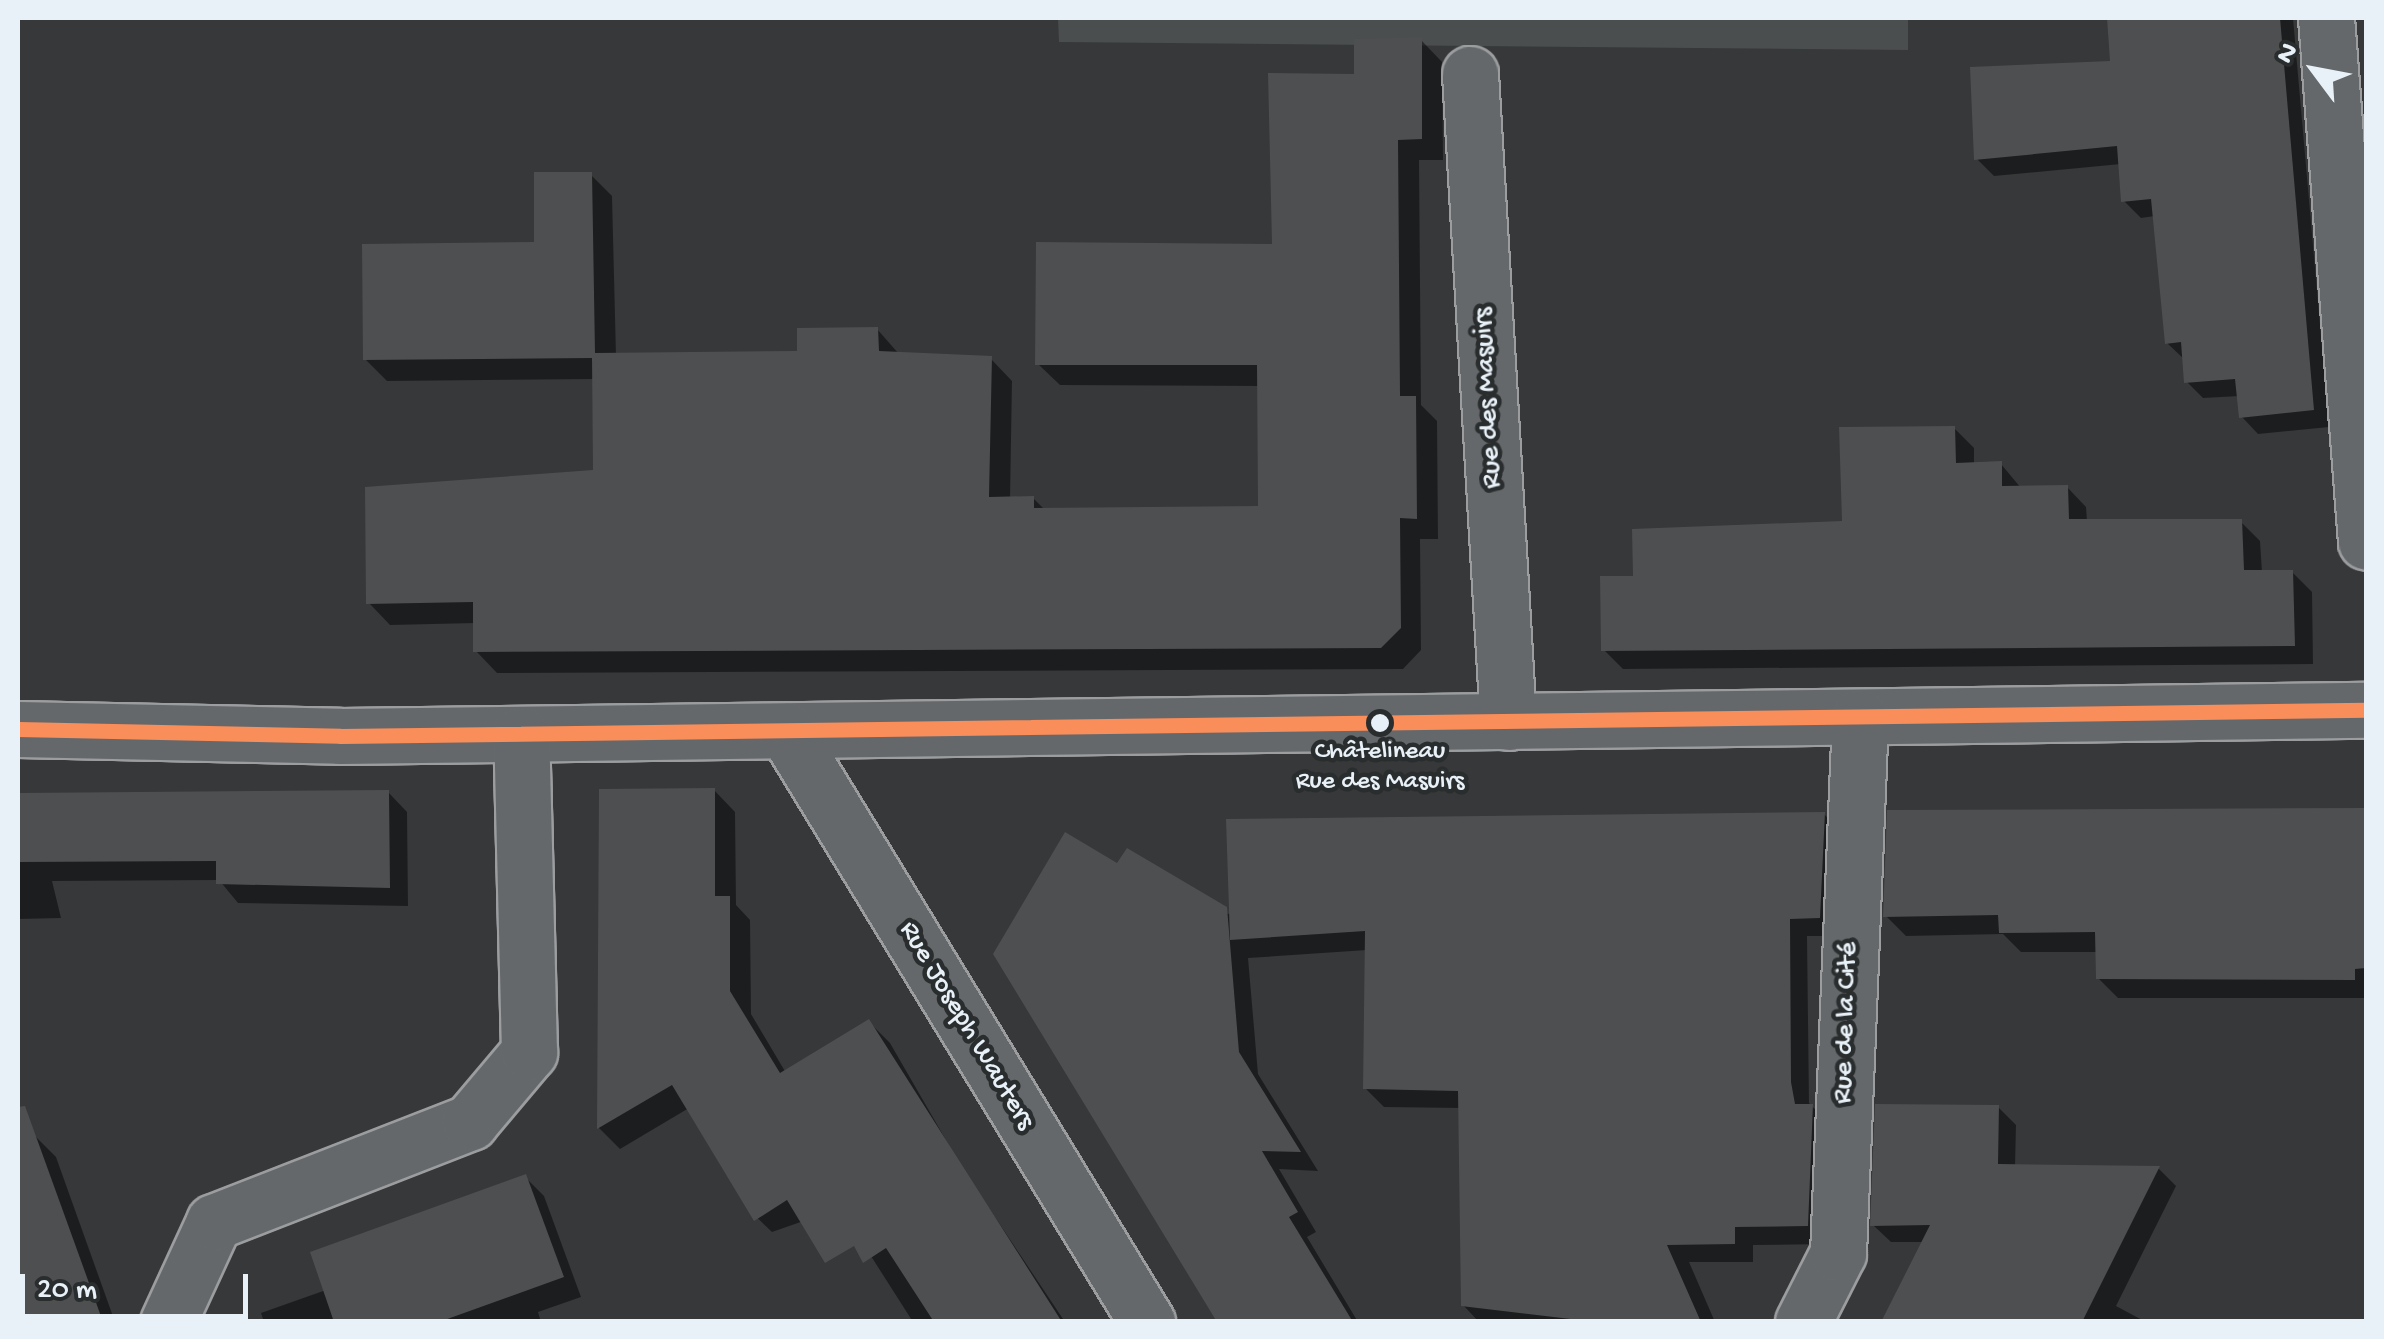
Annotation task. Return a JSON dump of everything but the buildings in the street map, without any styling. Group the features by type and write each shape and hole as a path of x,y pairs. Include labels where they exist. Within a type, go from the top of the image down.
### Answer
{"street":[{"path":"2326,18 2366,541"},
{"name":"Rue des Masuirs","path":"1470,74 1508,722"},
{"path":"18,728 522,735 2366,710"},
{"name":"Rue de la Cité","path":"1804,1322 1838,1253 1860,717"},
{"name":"Rue Joseph Wauters","path":"786,731 1147,1322"},
{"path":"168,1322 214,1222 470,1122 528,1052 522,735"}],"shaded area":[{"path":"1058,18 1908,18 1908,50 1059,42"}],"transit line":[{"path":"18,729 340,736 2366,710"}],"place":[{"name":"Châtelineau Rue des Masuirs","path":"1380,723"}]}
